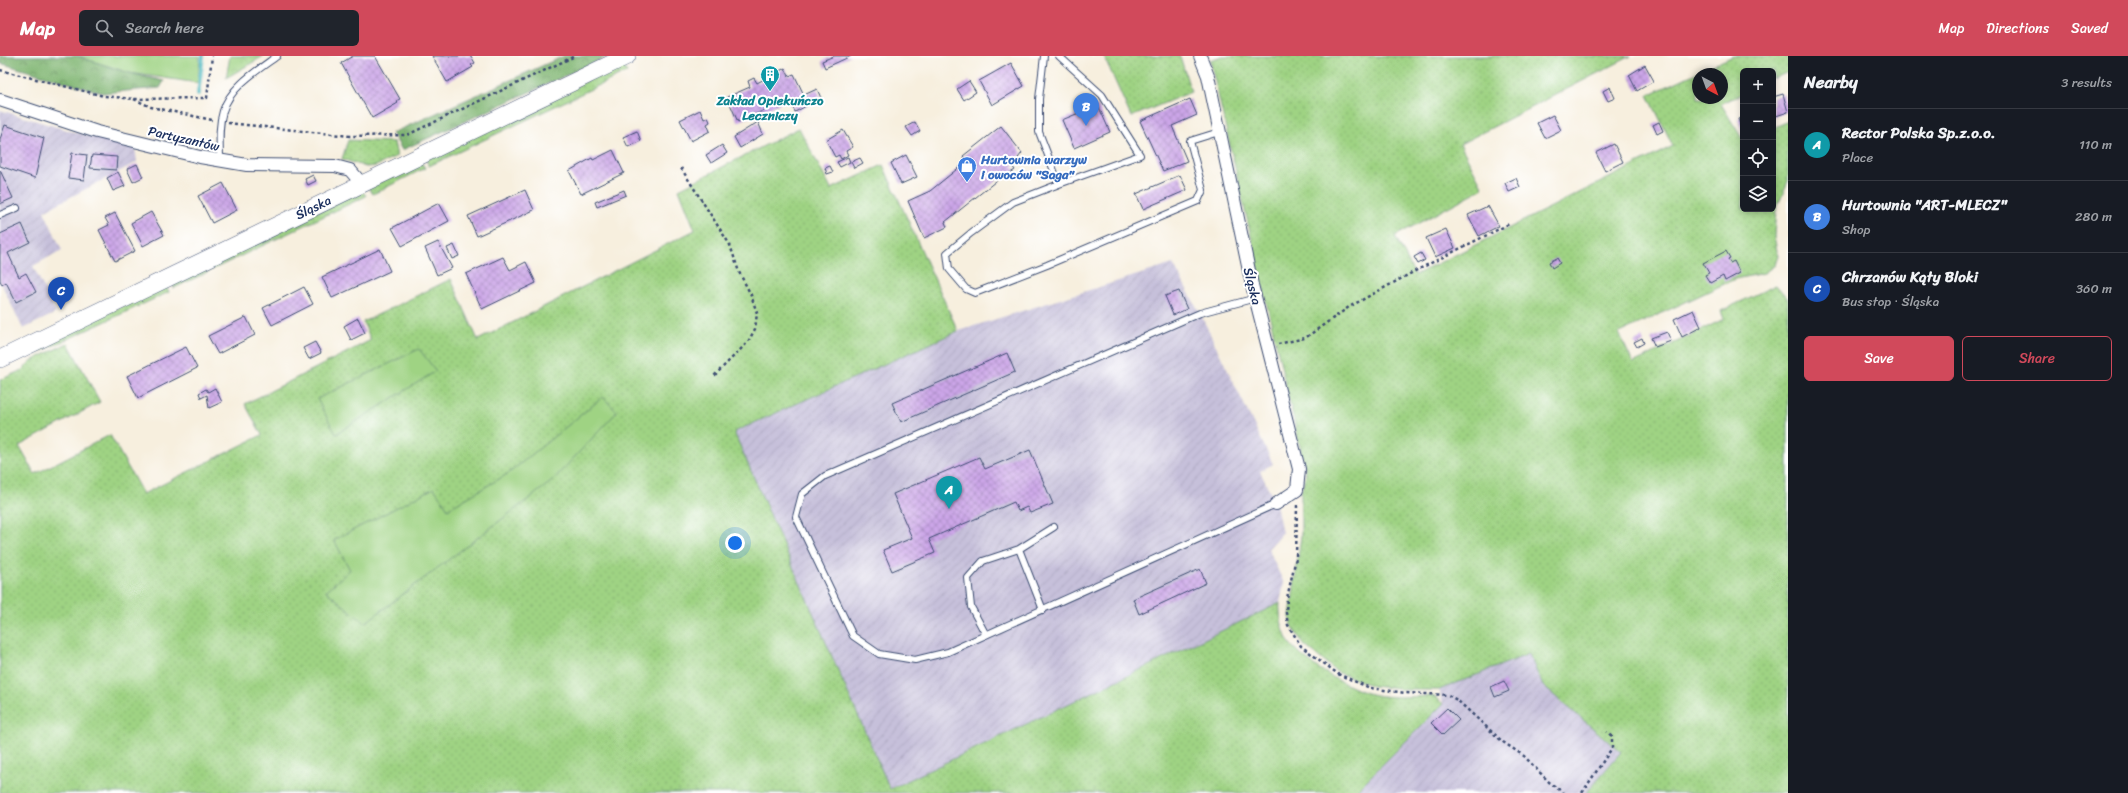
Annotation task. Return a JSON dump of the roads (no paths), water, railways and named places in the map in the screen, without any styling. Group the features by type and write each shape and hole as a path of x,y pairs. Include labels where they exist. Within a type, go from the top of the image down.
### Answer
{"main road":[{"name":"Śląska","path":"0,359 624,57"}],"street":[{"name":"Śląska","path":"1200,56 1208,76 1256,298 1299,469 1296,490 1276,504"},
{"name":"Partyzantów","path":"0,100 97,132 220,160 247,165 335,166 350,170 362,184"}],"lane":[{"path":"220,160 221,121 223,109 229,99 248,77 277,56"},
{"path":"1044,56 1039,99 1039,132 1059,184"},
{"path":"1059,56 1102,95 1140,155 1013,202 971,233 947,253 949,269 966,289 975,293 1047,265 1198,201 1203,190 1190,141 1219,132"},
{"path":"0,215 17,208"},
{"path":"1256,298 1200,313 825,476 802,494 796,517 853,636 880,654 915,660 948,652 1276,504"},
{"path":"986,635 971,607 968,578 983,562 1019,549 1054,527"},
{"path":"1019,549 1043,610"}],"waterway":[{"path":"198,94 203,56"}],"place":[{"name":"Zakład Opiekuńczo Leczniczy","path":"770,92"},
{"name":"Hurtownia \"ART-MLECZ\"","path":"1086,126"},
{"name":"Hurtownia warzyw i owoców \"Saga\"","path":"967,183"},
{"name":"Chrzanów Kąty Bloki","path":"61,310"},
{"name":"Rector Polska Sp.z.o.o.","path":"949,509"}]}
